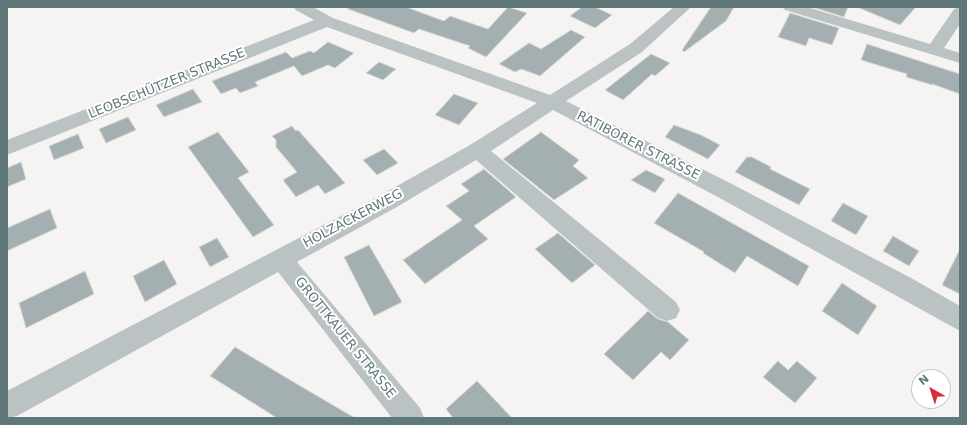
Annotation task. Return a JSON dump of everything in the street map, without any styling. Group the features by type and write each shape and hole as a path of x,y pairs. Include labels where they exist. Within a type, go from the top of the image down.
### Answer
{"street":[{"name":"RATIBORER STRASSE","path":"301,7 327,21 552,102 724,190 902,285 960,319"},
{"name":"HOLZACKERWEG","path":"7,406 280,258 387,202 477,150 636,48 683,7"},
{"path":"790,7 935,49 960,58"},
{"path":"935,49 960,12"},
{"name":"LEOBSCHÜTZER STRASSE","path":"7,148 327,21"},
{"path":"477,150 667,310"},
{"name":"GROTTKAUER STRASSE","path":"280,258 410,418"}],"building":[{"path":"348,7 406,7 444,21 450,16 488,29 508,7 527,13 486,57 468,48 470,46 419,29 414,33 348,9"},
{"path":"582,7 595,7 612,15 595,28 570,16"},
{"path":"711,7 734,7 726,21 684,52 682,50"},
{"path":"812,7 848,7 844,17"},
{"path":"857,7 916,7 900,25"},
{"path":"790,13 839,28 832,45 809,38 806,46 778,37"},
{"path":"571,30 585,37 540,76 521,69 515,72 499,64 529,43 541,49"},
{"path":"328,42 354,53 335,68 328,65 302,76 294,66 255,82 258,86 240,93 236,88 221,94 212,81 286,52 292,58 310,51 314,53"},
{"path":"867,44 960,74 960,94 906,77 907,74 861,60"},
{"path":"651,54 670,63 655,76 652,74 623,100 605,90"},
{"path":"379,62 396,69 383,80 366,73"},
{"path":"193,89 202,102 164,117 156,105"},
{"path":"454,94 478,103 459,125 435,115"},
{"path":"128,117 136,130 106,143 99,129"},
{"path":"674,125 701,135 720,145 708,159 665,137"},
{"path":"292,126 296,131 298,130 345,183 325,194 318,185 296,197 283,180 297,172 276,147 276,140 272,136"},
{"path":"218,132 249,172 238,178 274,225 253,237 188,147"},
{"path":"541,132 579,160 573,166 588,178 554,200 503,159"},
{"path":"78,134 84,148 54,160 49,146"},
{"path":"384,149 398,163 377,175 363,160"},
{"path":"747,157 752,157 771,167 770,169 810,189 799,205 735,172"},
{"path":"21,162 26,179 7,187 7,168"},
{"path":"484,169 516,197 474,226 488,239 425,284 403,260 462,220 446,206 469,191 461,184"},
{"path":"646,170 665,179 655,193 631,180"},
{"path":"678,193 809,266 798,286 747,256 735,273 703,253 704,252 654,223"},
{"path":"843,203 868,216 856,235 831,221"},
{"path":"50,209 57,228 7,251 7,228"},
{"path":"558,233 595,265 572,283 535,249"},
{"path":"893,236 919,251 909,266 883,251"},
{"path":"217,238 229,257 210,267 199,247"},
{"path":"369,245 402,302 374,316 344,257"},
{"path":"960,249 960,294 942,285"},
{"path":"164,260 177,284 145,302 133,276"},
{"path":"85,271 94,294 26,328 19,303"},
{"path":"842,283 877,306 858,335 822,311"},
{"path":"648,311 658,319 668,322 689,340 670,360 661,352 633,380 604,354"},
{"path":"235,347 355,418 277,418 210,376"},
{"path":"778,361 788,370 797,361 817,378 795,403 763,377"},
{"path":"477,381 512,418 453,418 446,409"}]}
